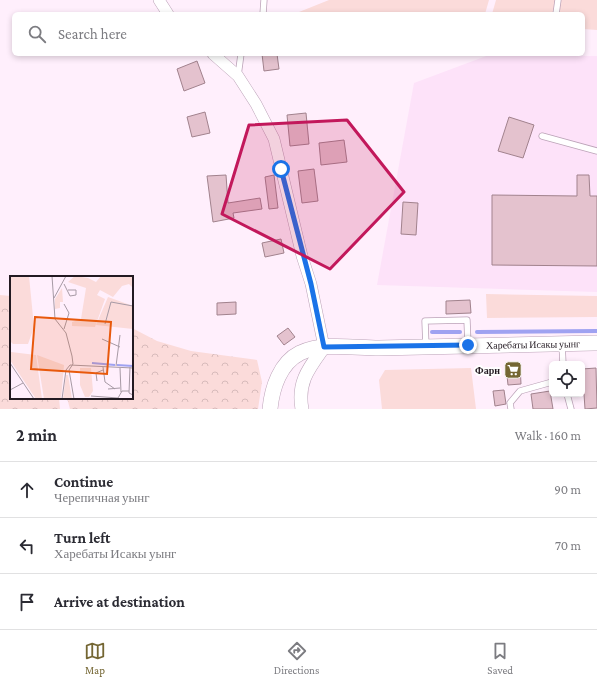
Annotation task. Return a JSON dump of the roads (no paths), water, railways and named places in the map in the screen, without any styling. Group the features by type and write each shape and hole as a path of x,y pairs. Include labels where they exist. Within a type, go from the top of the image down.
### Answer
{"main road":[{"name":"Харебаты Исакы уынг","path":"270,409 271,397 284,366 300,353 324,347 597,343"}],"street":[{"path":"159,0 167,12"},
{"path":"214,56 238,76 256,104 274,140 302,256 311,284 324,347 305,374 300,399 302,409"}],"lane":[{"path":"263,12 264,0"},
{"path":"556,12 558,0"},
{"path":"238,76 241,56"},
{"path":"542,136 597,151"},
{"path":"426,346 425,320 467,320 468,345"},
{"path":"562,344 563,361"},
{"path":"511,409 510,403 520,391 549,383"},
{"path":"568,397 571,409"}],"waterway":[{"path":"477,332 597,331"},
{"path":"432,332 460,332"}],"place":[{"name":"Фарн","path":"513,370"}]}
